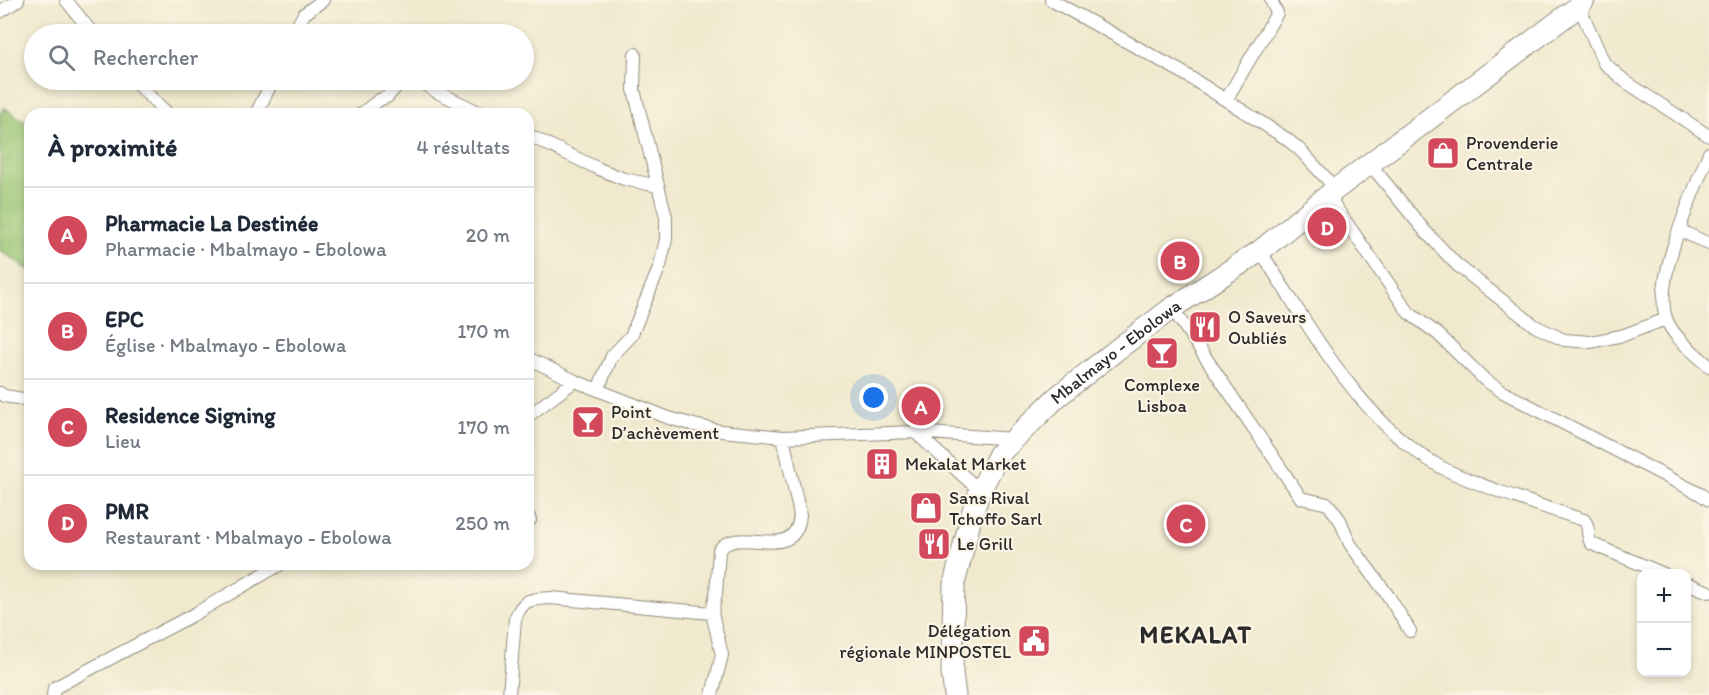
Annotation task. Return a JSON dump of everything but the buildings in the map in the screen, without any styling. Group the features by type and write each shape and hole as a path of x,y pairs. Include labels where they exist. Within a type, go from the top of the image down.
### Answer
{"highway":[{"name":"Mbalmayo - Ebolowa","path":"955,695 952,673 954,584 980,490 999,454 1057,397 1172,308 1260,251 1332,192 1582,3"}],"street":[{"path":"0,12 18,0"},
{"path":"66,0 85,24"},
{"path":"298,24 304,14 323,0"},
{"path":"1051,0 1139,47 1287,139 1301,151 1332,192 1409,313 1438,334 1485,380 1503,392 1709,500"},
{"path":"1226,100 1277,14 1271,0"},
{"path":"1582,3 1604,63 1626,82 1709,136"},
{"path":"598,389 612,356 631,336 664,254 666,217 634,90 635,54"},
{"path":"143,90 162,108"},
{"path":"259,108 268,90"},
{"path":"369,108 379,100 387,98 394,90"},
{"path":"434,90 470,108"},
{"path":"534,138 607,173 658,186"},
{"path":"1709,153 1679,230 1664,285 1666,320 1683,342 1709,366"},
{"path":"1370,164 1424,230 1457,265 1535,326 1564,340 1591,342 1624,335 1666,320"},
{"path":"1679,230 1709,244"},
{"path":"1260,251 1346,380 1368,409 1402,440 1438,466 1465,478 1584,520 1588,525 1588,539 1592,544 1654,569"},
{"path":"1172,308 1301,498 1328,504 1340,520 1350,544 1389,597 1410,631"},
{"path":"534,361 576,381 669,418 721,431 783,437 915,432 1014,438"},
{"path":"534,412 576,381"},
{"path":"0,393 4,396 24,399"},
{"path":"915,432 980,490"},
{"path":"712,695 722,655 712,613 716,594 719,550 729,542 784,541 795,534 799,525 800,515 783,437"},
{"path":"53,695 54,688 191,616 271,570"},
{"path":"1691,585 1709,592"},
{"path":"509,695 515,619 519,609 528,600 551,598 712,613"}],"green space":[{"path":"4,108 24,121 24,266 0,250 0,114"}],"place":[{"name":"Provenderie Centrale","path":"1443,153"},
{"name":"PMR","path":"1327,227"},
{"name":"EPC","path":"1180,261"},
{"name":"O Saveurs Oubliés","path":"1205,327"},
{"name":"Complexe Lisboa","path":"1162,353"},
{"name":"Pharmacie La Destinée","path":"921,406"},
{"name":"Point D’achèvement","path":"588,422"},
{"name":"Mekalat Market","path":"882,464"},
{"name":"Sans Rival Tchoffo Sarl","path":"926,508"},
{"name":"Residence Signing","path":"1186,524"},
{"name":"Le Grill","path":"934,544"},
{"name":"Délégation régionale MINPOSTEL","path":"1034,641"}],"district":[{"name":"MEKALAT","path":"1196,634"}]}
